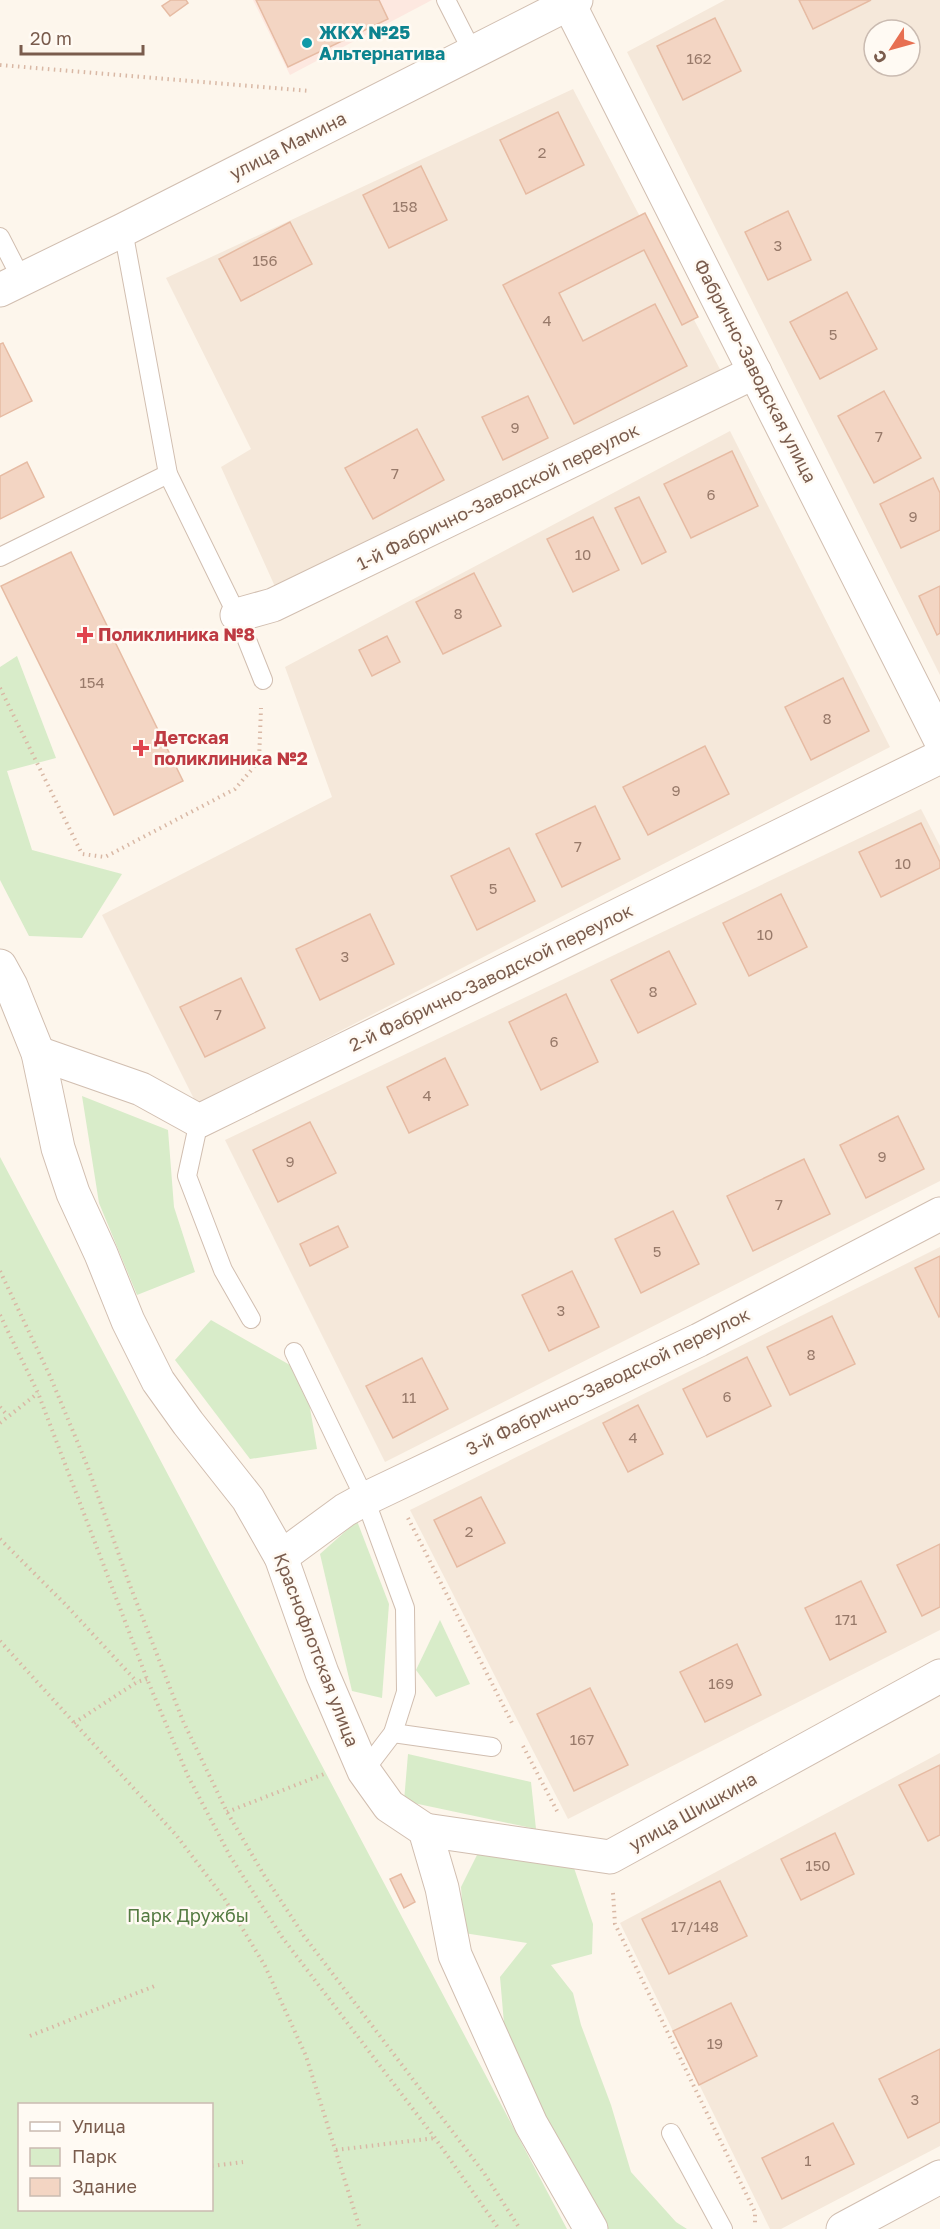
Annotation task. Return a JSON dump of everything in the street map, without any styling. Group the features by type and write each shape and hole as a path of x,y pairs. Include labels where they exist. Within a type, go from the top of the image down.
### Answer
{"street":[{"name":"улица Мамина","path":"11,285 571,1"},
{"name":"Фабрично-Заводская улица","path":"571,1 940,739"},
{"name":"1-й Фабрично-Заводской переулок","path":"237,615 273,605 755,372"},
{"name":"2-й Фабрично-Заводской переулок","path":"199,1121 940,757"},
{"name":"Краснофлотская улица","path":"0,966 11,986 38,1053 58,1148 73,1193 128,1321 158,1381 188,1424 248,1500 281,1557 322,1673 362,1766 389,1806 425,1830"},
{"path":"38,1053 141,1089 199,1121"},
{"name":"3-й Фабрично-Заводской переулок","path":"281,1557 345,1510 699,1340 940,1214"},
{"name":"улица Шишкина","path":"425,1830 610,1857 940,1676"},
{"path":"425,1830 442,1888 455,1955 531,2124 591,2229"},
{"path":"843,2229 940,2177"}],"lane":[{"path":"446,0 473,52"},
{"path":"123,230 168,474 237,615 263,680"},
{"path":"0,237 11,285"},
{"path":"0,556 168,474"},
{"path":"199,1121 187,1176 223,1269 251,1319"},
{"path":"294,1352 378,1493 405,1608 406,1692 393,1733 362,1766"},
{"path":"393,1733 492,1747"},
{"path":"671,2133 723,2229"}],"path":[{"path":"0,65 311,91"},
{"path":"0,688 81,854 105,857 235,789 259,761 263,680"},
{"path":"0,1271 51,1376 87,1465 129,1583 183,1721 227,1812 264,1875 304,1936 484,2173 520,2229"},
{"path":"0,1315 38,1393 147,1679 188,1776 230,1856 282,1937 435,2138 499,2229"},
{"path":"0,1423 38,1393"},
{"path":"0,1407 8,1416"},
{"path":"378,1493 514,1727"},
{"path":"0,1539 66,1605 137,1682"},
{"path":"0,1641 177,1835 225,1899 265,1966 306,2056 360,2229"},
{"path":"74,1723 137,1682 147,1679"},
{"path":"519,1737 577,1852"},
{"path":"227,1812 362,1766"},
{"path":"610,1857 615,1924 755,2212 754,2229"},
{"path":"30,2036 157,1985"},
{"path":"336,2150 435,2138"},
{"path":"213,2166 243,2162"}],"shaded area":[{"name":"ЖКХ №25 Альтернатива","path":"253,0 432,0 290,75"},
{"path":"725,0 940,0 940,675 627,52"},
{"path":"573,89 723,375 277,591 221,467 251,449 166,278"},
{"path":"730,431 890,747 197,1105 102,915 332,797 285,667"},
{"path":"921,809 940,846 940,1181 385,1462 225,1140"},
{"path":"940,1247 940,1630 568,1819 410,1510"},
{"path":"940,1753 940,2146 781,2229 770,2229 620,1923"}],"green space":[{"path":"17,656 56,758 7,771 32,850 122,874 82,938 29,936 0,880 0,667"},
{"path":"82,1096 168,1130 174,1207 195,1272 137,1295 99,1203"},
{"name":"Парк Дружбы","path":"0,1157 567,2229 0,2229"},
{"path":"211,1320 304,1373 317,1449 250,1459 175,1360"},
{"path":"357,1521 389,1604 382,1698 352,1691 320,1554"},
{"path":"440,1620 470,1684 436,1697 416,1670"},
{"path":"408,1754 531,1782 536,1829 404,1801"},
{"path":"478,1853 572,1862 593,1924 592,1954 551,1965 573,1993 581,2025 611,2105 631,2172 676,2222 687,2229 603,2229 564,2163 505,2035 500,1977 527,1943 464,1933 461,1887"}],"building":[{"path":"171,0 186,0 188,3 170,16 162,6"},
{"name":"ЖКХ №25 Альтернатива","path":"256,0 379,0 388,19 288,67"},
{"path":"799,0 871,0 813,29"},
{"path":"715,18 741,71 683,100 657,46"},
{"path":"558,112 584,165 526,194 500,140"},
{"path":"421,166 447,220 389,248 363,195"},
{"path":"788,211 811,260 768,280 745,232"},
{"path":"645,213 698,317 682,325 644,250 559,293 583,341 655,304 687,366 574,424 503,285"},
{"path":"290,222 312,264 241,301 219,259"},
{"path":"847,292 877,349 820,379 790,322"},
{"path":"3,343 32,401 0,417 0,344"},
{"path":"884,391 921,458 874,483 838,416"},
{"path":"528,396 548,438 503,460 482,417"},
{"path":"417,429 444,480 373,519 345,468"},
{"path":"732,451 758,506 691,538 664,484"},
{"path":"27,462 44,497 0,519 0,476"},
{"path":"933,478 940,493 940,530 901,548 880,504"},
{"path":"639,497 666,552 642,564 615,508"},
{"path":"593,517 619,570 573,592 547,539"},
{"path":"71,552 183,781 114,815 1,586"},
{"path":"474,573 501,626 443,654 416,602"},
{"path":"940,586 940,633 937,635 919,596"},
{"path":"387,636 400,662 372,676 359,650"},
{"path":"843,678 869,731 811,760 785,707"},
{"path":"705,746 729,794 648,835 623,787"},
{"path":"595,806 620,859 562,887 536,834"},
{"path":"921,823 940,862 940,868 881,897 859,852"},
{"path":"509,848 535,901 477,930 451,876"},
{"path":"781,894 807,947 749,976 723,923"},
{"path":"370,914 394,964 320,1000 296,949"},
{"path":"669,951 696,1004 638,1033 611,980"},
{"path":"241,978 265,1028 205,1057 180,1007"},
{"path":"566,994 598,1062 541,1090 509,1022"},
{"path":"445,1058 468,1105 409,1133 387,1087"},
{"path":"898,1116 924,1169 866,1198 840,1145"},
{"path":"310,1122 336,1173 278,1202 253,1150"},
{"path":"804,1159 830,1214 753,1251 727,1196"},
{"path":"673,1211 699,1264 641,1293 615,1239"},
{"path":"338,1226 348,1247 310,1266 300,1244"},
{"path":"940,1256 940,1316 939,1317 915,1268"},
{"path":"572,1271 599,1327 549,1351 522,1295"},
{"path":"832,1316 855,1364 790,1395 767,1347"},
{"path":"747,1357 771,1406 707,1437 683,1389"},
{"path":"422,1358 448,1409 393,1438 366,1386"},
{"path":"638,1405 663,1454 628,1472 603,1423"},
{"path":"481,1497 505,1543 457,1567 434,1520"},
{"path":"940,1544 940,1607 922,1616 897,1565"},
{"path":"861,1581 886,1632 830,1660 805,1608"},
{"path":"737,1644 761,1695 705,1722 680,1672"},
{"path":"590,1688 628,1765 574,1791 537,1714"},
{"path":"940,1765 940,1835 928,1841 899,1785"},
{"path":"835,1833 854,1874 801,1900 781,1859"},
{"path":"401,1874 415,1902 404,1908 390,1879"},
{"path":"720,1881 747,1936 669,1974 642,1919"},
{"path":"731,2003 757,2056 699,2085 673,2031"},
{"path":"940,2049 940,2122 908,2138 879,2079"},
{"path":"833,2123 854,2164 782,2199 762,2158"}],"place":[{"name":"ЖКХ №25 Альтернатива","path":"307,43"},
{"name":"Поликлиника №8","path":"85,635"},
{"name":"Детская поликлиника №2","path":"141,748"}]}
